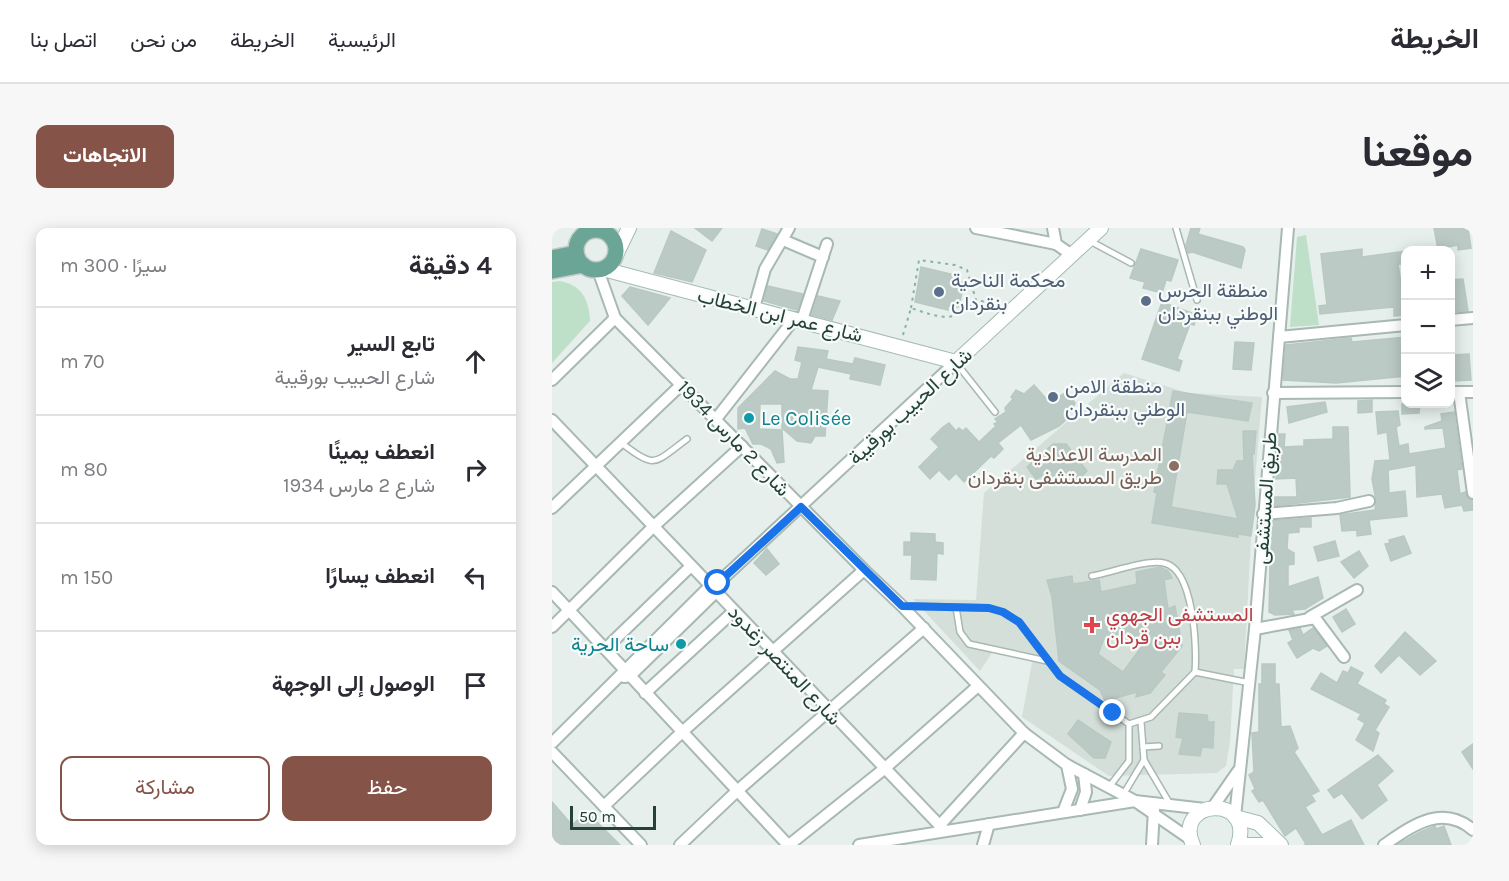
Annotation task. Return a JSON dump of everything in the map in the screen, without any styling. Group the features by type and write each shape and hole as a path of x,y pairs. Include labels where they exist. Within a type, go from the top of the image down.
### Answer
{"main road":[{"path":"552,258 580,259 601,269 615,257 629,228"},
{"name":"شارع الحبيب بورقيبة","path":"956,362 1101,228"},
{"path":"580,259 578,240 587,230 609,231 616,245 615,257"},
{"path":"552,271 580,259"},
{"name":"شارع عمر ابن الخطاب","path":"601,269 799,319 956,362"},
{"path":"1191,842 1192,821 1209,808 1229,811 1235,817 1241,835 1238,845 1272,845"},
{"path":"1235,817 1258,824 1281,845"}],"street":[{"path":"754,308 765,269 789,228"},
{"path":"976,228 1056,244 1072,255"},
{"path":"1053,228 1056,244"},
{"name":"طريق المستشفى","path":"1235,817 1255,629 1288,228"},
{"path":"783,240 823,257"},
{"path":"716,419 799,319 827,244"},
{"name":"شارع 2 مارس 1934","path":"601,269 615,318 924,628 1024,733 1067,765 1135,801"},
{"path":"552,380 615,318"},
{"path":"1455,320 1473,318"},
{"path":"1279,337 1401,325"},
{"name":"شارع الحبيب بورقيبة","path":"552,743 714,587 956,362"},
{"path":"552,508 682,384"},
{"path":"1273,393 1401,392"},
{"path":"1473,392 1455,392 1473,493"},
{"name":"شارع المنتصر زغدود","path":"552,420 597,465 690,567 714,587 772,652 942,828"},
{"path":"552,627 654,526 742,446"},
{"path":"1263,514 1337,508 1369,501"},
{"path":"605,649 690,567"},
{"path":"604,806 681,733 864,570"},
{"path":"1255,629 1310,617 1357,591"},
{"path":"552,592 625,674 788,845 884,769 978,686"},
{"path":"645,693 734,611"},
{"path":"1310,617 1318,620 1344,657"},
{"path":"680,845 737,791 924,628"},
{"path":"942,828 1024,733"},
{"path":"552,752 604,806 635,843"},
{"path":"1064,812 1072,789 1067,765"},
{"path":"1154,809 1171,805 1209,808 1240,768"},
{"path":"1080,810 1086,792 1084,774"},
{"path":"858,845 942,828 989,824 1135,801 1154,809 1191,842"},
{"path":"1152,845 1154,809"},
{"path":"1384,845 1419,822 1430,818 1454,818 1473,830"},
{"path":"983,845 989,824"}],"lane":[{"path":"1176,228 1197,300"},
{"path":"1088,240 1131,263"},
{"path":"956,362 995,412"},
{"path":"620,442 650,462 657,461 687,439"},
{"path":"902,606 989,608 1003,612 1019,622 1060,676 1129,724 1141,722 1151,717 1195,672 1196,650 1184,584 1173,567 1163,562 1092,576"},
{"path":"956,607 960,632 969,644 1047,661"},
{"path":"1195,672 1250,683"},
{"path":"1141,722 1144,760 1171,805"},
{"path":"1109,788 1129,761 1129,724"},
{"path":"1143,747 1159,746"},
{"path":"1123,795 1144,760"}],"path":[{"path":"900,346 911,309 919,260 967,270 976,300"},
{"path":"976,300 995,304"},
{"path":"911,309 949,318 965,314 976,300"}],"shaded area":[{"name":"المستشفى الجهوي ببن قردان","path":"1124,373 1188,393 1262,397 1253,503 1244,669 1234,669 1230,742 1226,766 1217,773 1109,776 1022,717 1033,657 994,650 980,671 913,599 976,600 984,493"}],"green space":[{"path":"1306,235 1319,325 1290,327 1297,237"},
{"path":"560,281 574,286 583,295 588,306 590,321 552,363 552,282"}],"building":[{"path":"695,228 722,228 712,241"},
{"path":"1191,228 1200,228 1198,234 1243,247 1245,250 1241,268 1192,252 1188,253 1186,245"},
{"path":"1434,228 1468,228 1471,248 1458,250 1458,245 1437,246"},
{"path":"762,229 777,234 768,250 756,246"},
{"path":"671,231 706,250 692,282 654,273"},
{"path":"1141,249 1178,260 1171,281 1166,280 1162,293 1143,288 1145,282 1130,278"},
{"path":"1362,249 1362,257 1401,252 1401,264 1398,264 1401,283 1401,315 1394,316 1394,307 1320,314 1319,306 1327,305 1321,254"},
{"name":"محكمة الناحية بنقردان","path":"921,267 955,275 954,280 964,282 959,307 948,306 948,310 915,302"},
{"path":"1463,279 1468,311 1455,312 1455,280"},
{"path":"768,286 803,294 797,310 764,301"},
{"path":"630,287 670,298 648,325 622,296"},
{"path":"818,296 840,301 832,320 812,315"},
{"path":"1162,302 1197,315 1194,325 1190,324 1177,359 1182,361 1179,371 1142,359"},
{"path":"1401,337 1401,376 1336,383 1283,380 1286,345 1351,338 1352,342"},
{"path":"1235,342 1254,343 1251,370 1233,369"},
{"path":"798,347 828,351 826,359 853,364 855,358 885,365 880,385 850,379 851,374 818,367 811,390 828,391 825,436 815,436 811,443 797,441 782,428 782,404 760,404 759,429 782,430 784,462 777,463 771,449 761,444 753,444 745,428 738,429 738,408 775,371 790,379 798,379 802,362 795,360"},
{"path":"1469,354 1471,380 1455,381 1455,355"},
{"path":"1034,385 1050,403 1066,392 1075,403 1072,411 1064,415 1068,418 1059,426 1031,440 1021,425 998,443 1003,449 994,458 991,456 964,482 956,473 949,480 939,470 930,479 919,467 939,447 931,439 943,427 949,423 956,431 959,428 963,431 966,428 979,442 996,426 994,424 998,422 995,419 1006,412 1005,408 1013,399 1011,397 1016,390 1024,394"},
{"path":"1173,391 1252,403 1248,421 1187,412 1171,507 1238,519 1227,484 1217,484 1218,470 1233,470 1237,461 1244,461 1243,431 1256,431 1254,454 1252,454 1255,505 1251,536 1238,534 1238,537 1152,523 1157,493 1154,492"},
{"path":"1372,400 1372,412 1358,413 1358,401"},
{"path":"1325,402 1327,412 1289,423 1287,407"},
{"path":"1402,408 1420,408 1419,413 1402,414"},
{"path":"1398,411 1400,425 1396,427 1399,446 1408,444 1409,454 1446,448 1443,428 1425,429 1425,427 1442,421 1441,414 1454,412 1462,469 1457,470 1460,494 1465,492 1467,498 1472,500 1473,510 1464,511 1462,505 1445,508 1442,494 1417,497 1416,465 1388,470 1389,493 1405,491 1407,516 1369,520 1371,534 1357,536 1357,530 1342,531 1340,515 1375,510 1376,500 1372,479 1375,461 1390,460 1387,432 1378,434 1376,412"},
{"path":"1333,427 1348,427 1350,497 1274,506 1275,497 1297,497 1296,478 1276,479 1279,434 1285,434 1284,447 1304,446 1304,440 1333,439"},
{"path":"1053,444 1066,444 1087,471 1076,482 1069,476 1054,481 1044,475 1036,479 1027,467"},
{"path":"1311,518 1311,527 1299,527 1299,532 1288,533 1287,549 1294,553 1294,564 1288,565 1288,587 1318,577 1323,598 1305,609 1292,610 1294,614 1275,615 1269,612 1271,521"},
{"path":"911,533 935,534 935,542 943,543 943,554 937,553 936,580 911,579 912,555 904,555 904,542 911,542"},
{"path":"1404,536 1411,553 1391,561 1385,544 1390,543 1389,540"},
{"path":"1335,541 1339,556 1318,561 1314,547"},
{"path":"767,549 779,564 766,575 754,563"},
{"path":"1359,551 1368,566 1354,578 1341,562"},
{"path":"1160,567 1168,571 1172,578 1164,580 1168,609 1175,606 1182,646 1161,672 1165,675 1150,693 1136,697 1137,692 1105,701 1100,690 1059,661 1052,597 1047,580 1072,576 1073,584 1099,580 1101,592 1137,584 1136,572","holes":["1129,635 1143,645 1123,672 1098,654 1105,636"]},
{"path":"1346,609 1355,624 1342,632 1333,617"},
{"path":"1300,628 1303,635 1313,628 1327,646 1319,651 1313,648 1297,658 1288,643 1293,640 1289,630"},
{"path":"1405,632 1436,661 1420,675 1399,655 1381,673 1375,666"},
{"path":"1262,664 1275,664 1275,684 1279,684 1281,727 1290,726 1298,748 1294,752 1319,791 1311,795 1315,801 1305,807 1322,835 1351,820 1364,845 1304,845 1306,844 1296,828 1285,836 1263,800 1259,802 1252,791 1255,789 1249,775 1254,772 1252,733 1259,732 1259,684 1262,684"},
{"path":"1351,667 1363,673 1357,684 1386,700 1384,704 1389,707 1375,730 1379,733 1373,751 1356,740 1365,723 1358,719 1361,714 1311,689 1321,673 1337,683 1343,671 1348,673"},
{"path":"1179,713 1207,715 1208,722 1214,722 1213,748 1202,747 1200,756 1179,754 1183,738 1176,737"},
{"path":"1078,720 1111,742 1105,758 1094,758 1068,734"},
{"path":"1473,744 1473,769 1462,752"},
{"path":"1378,755 1393,771 1377,785 1387,800 1362,819 1342,793 1334,798 1328,790"},
{"path":"552,802 572,825 587,812 620,845 552,845"},
{"path":"1435,826 1436,829 1444,826 1451,845 1397,845 1420,832"}],"place":[{"name":"محكمة الناحية بنقردان","path":"939,292"},
{"name":"منطقة الحرس الوطني ببنقردان","path":"1146,301"},
{"name":"منطقة الامن الوطني ببنقردان","path":"1053,397"},
{"name":"Le Colisée","path":"749,418"},
{"name":"المدرسة الاعدادية طريق المستشفى بنقردان","path":"1174,466"},
{"name":"المستشفى الجهوي ببن قردان","path":"1092,625"},
{"name":"ساحة الحرية","path":"681,644"}],"route":[{"path":"718,583 801,507 902,606 989,608 1003,612 1019,622 1060,676 1113,713"}]}
